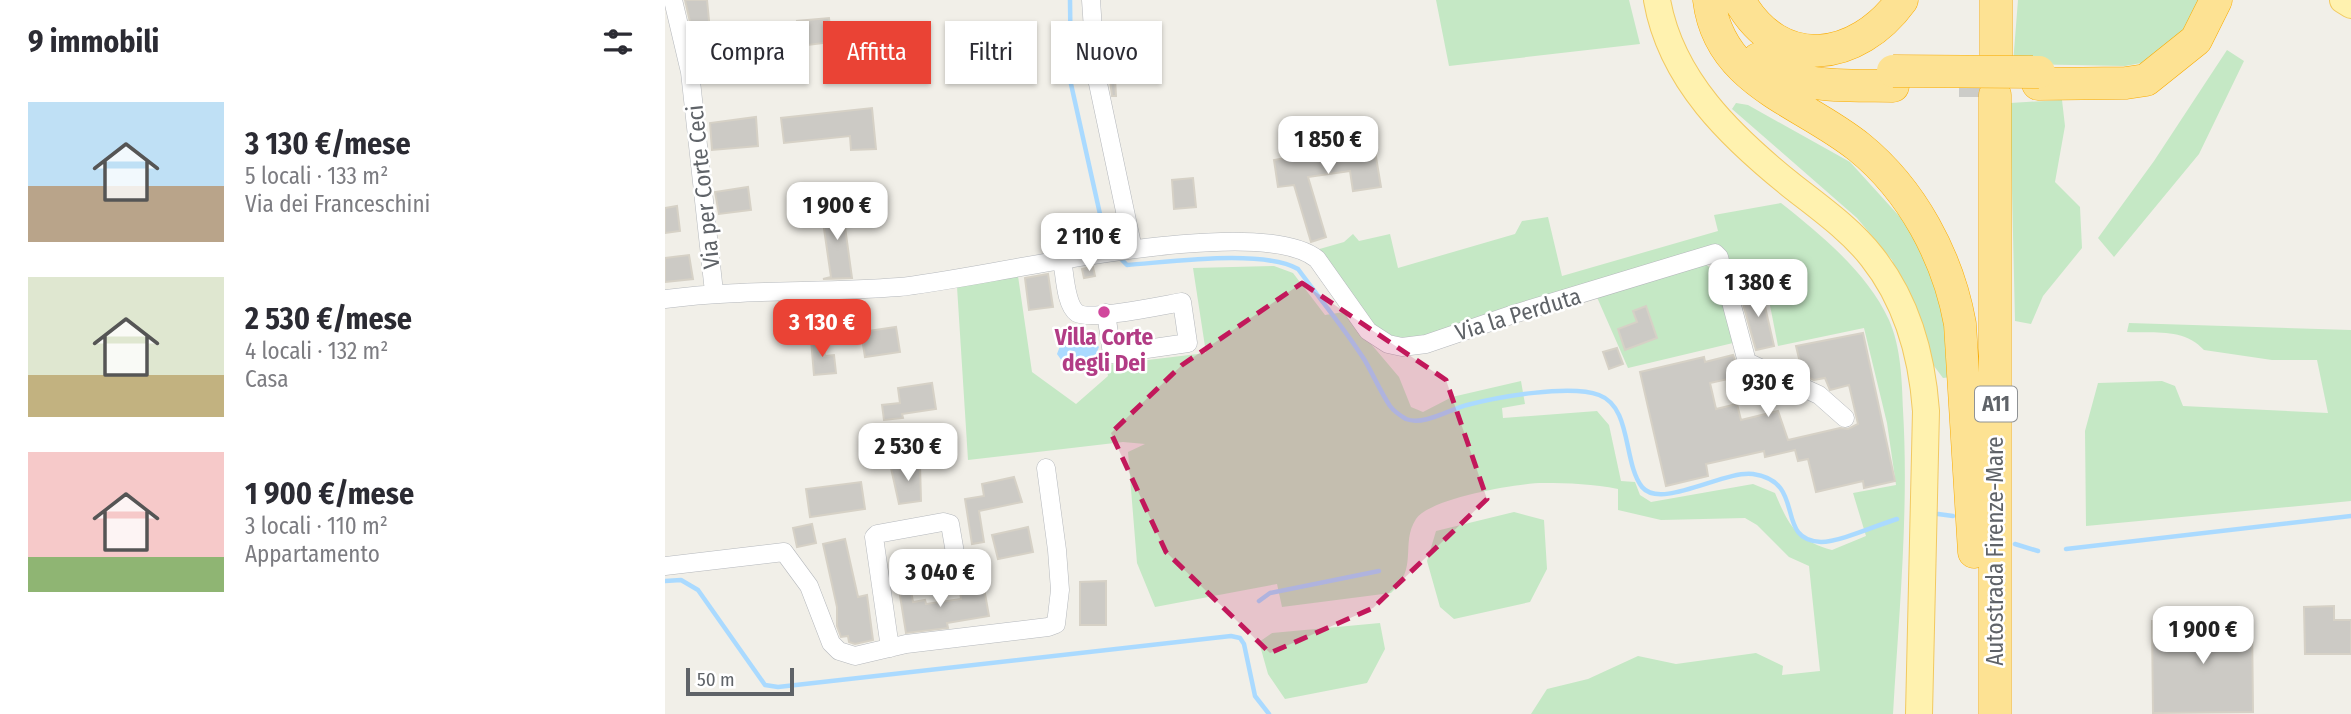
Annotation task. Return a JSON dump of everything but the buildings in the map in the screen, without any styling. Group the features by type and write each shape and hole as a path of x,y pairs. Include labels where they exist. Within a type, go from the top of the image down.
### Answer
{"highway":[{"path":"1709,0 1720,40 1739,66 1766,89 1842,135 1872,159 1897,184 1931,240 1952,290 1960,324 1974,552"},
{"path":"1721,0 1727,19 1745,47 1779,74 1815,85 1893,79 2038,78 2147,69 2175,58 2196,40 2216,1"},
{"path":"1733,0 1750,34 1772,56 1784,63 1814,70 1893,79"},
{"path":"1739,0 1753,22 1775,40 1789,47 1820,51 1849,45 1864,38 1880,27 1902,0"},
{"path":"1975,0 1992,58"},
{"path":"1992,58 1996,0"},
{"path":"1992,58 2013,0"},
{"name":"Autostrada Firenze-Mare","path":"1974,714 1974,552 1991,95 1996,177 1995,714"}],"main road":[{"path":"1657,0 1673,53 1704,101 1752,152 1853,235 1888,279 1904,312 1918,353 1926,411 1919,714"},
{"path":"2343,0 2351,5"}],"street":[{"name":"Via per Corte Ceci","path":"673,0 690,72 714,292"},
{"path":"665,299 714,292 901,286 1133,249 1096,75 1091,0"},
{"name":"Via la Perduta","path":"1133,249 1273,242 1304,249 1317,259 1368,331 1388,344 1402,347 1426,344 1514,314 1715,253 1719,257 1747,362 1819,395 1845,418"},
{"path":"1062,260 1070,305 1078,313 1087,316 1107,313 1182,302 1188,342 1112,354 1107,313"},
{"path":"665,566 784,552 794,562 809,586 831,643 839,651 855,656 890,648 1056,624 1060,590 1058,550 1046,468"},
{"path":"890,648 874,537 877,534 950,524 958,570"}],"highlighted area":[{"path":"1302,283 1446,380 1487,499 1373,608 1270,653 1166,552 1111,433 1182,365"}],"green space":[{"path":"1436,0 1629,0 1640,44 1449,66"},
{"path":"2018,0 2209,0 2203,16 2152,61 2125,66 2013,64"},
{"path":"2227,50 2244,61 2199,154 2114,257 2098,238 2154,161"},
{"path":"2062,100 2065,126 2055,182 2080,207 2082,248 2043,296 2031,324 2015,321 2010,103"},
{"path":"1736,103 1748,105 1850,162 1910,228 1939,281 1952,377 1943,378 1931,362 1892,260 1857,218 1732,109"},
{"path":"1781,203 1827,241 1856,270 1880,303 1896,341 1902,388 1905,486 1893,714 1531,714 1547,689 1588,679 1638,656 1676,664 1756,653 1783,666 1782,675 1820,671 1809,566 1789,557 1757,525 1745,518 1661,520 1618,510 1618,489 1562,483 1515,486 1456,498 1424,511 1411,528 1407,565 1399,584 1391,593 1282,607 1277,584 1155,607 1137,563 1128,452 1145,444 1123,442 968,460 956,271 1018,276 1032,372 1076,404 1108,376 1106,365 1206,353 1193,268 1274,266 1293,273 1325,315 1344,312 1399,377 1411,407 1423,412 1452,397 1521,381 1525,404 1502,408 1503,418 1597,411 1609,425 1621,481 1635,482 1640,495 1651,502 1753,484 1775,493 1790,523 1802,536 1832,550 1866,536 1853,493 1896,485 1887,423 1864,328 1778,346 1765,280 1730,287 1721,246 1415,340 1385,337 1365,318 1316,250 1344,242 1353,234 1359,241 1390,234 1398,268 1515,234 1522,221 1548,217 1562,276 1718,231 1714,215"},
{"path":"1706,264 1715,273 1733,343 1628,368 1596,295"},
{"path":"2129,323 2351,330 2351,501 2086,526 2085,431 2098,383 2162,381 2175,386 2183,406 2328,413 2317,360 2272,360 2204,350 2188,338 2178,335 2127,332"},
{"path":"1514,512 1544,520 1547,569 1530,602 1454,619 1440,607 1427,561 1436,531"},
{"path":"1380,623 1385,649 1367,683 1285,699 1268,674 1259,642 1272,633"}],"water":[{"path":"1093,341 1099,347 1095,356 1062,361 1057,354 1060,346"}],"waterway":[{"path":"1070,0 1071,84 1106,241 1112,248"},
{"path":"1120,258 1127,265 1239,258 1282,263 1298,269 1356,347 1390,406 1406,419 1429,419 1467,405 1515,395 1553,391 1586,392 1610,401 1617,411 1636,477 1642,487 1651,493 1678,492 1741,474 1753,474 1770,479 1780,488 1798,532 1807,539 1821,542 1897,519"},
{"path":"1938,514 1953,516"},
{"path":"2066,549 2351,516"},
{"path":"2015,544 2038,551"},
{"path":"1259,601 1270,593 1379,571"},
{"path":"665,581 681,580 698,590 765,685 778,687 1231,636 1240,638 1244,644 1255,696 1269,714"}],"tunnel":[{"path":"1975,58 1975,97"}],"place":[{"name":"Villa Corte degli Dei","path":"1104,312"}]}
